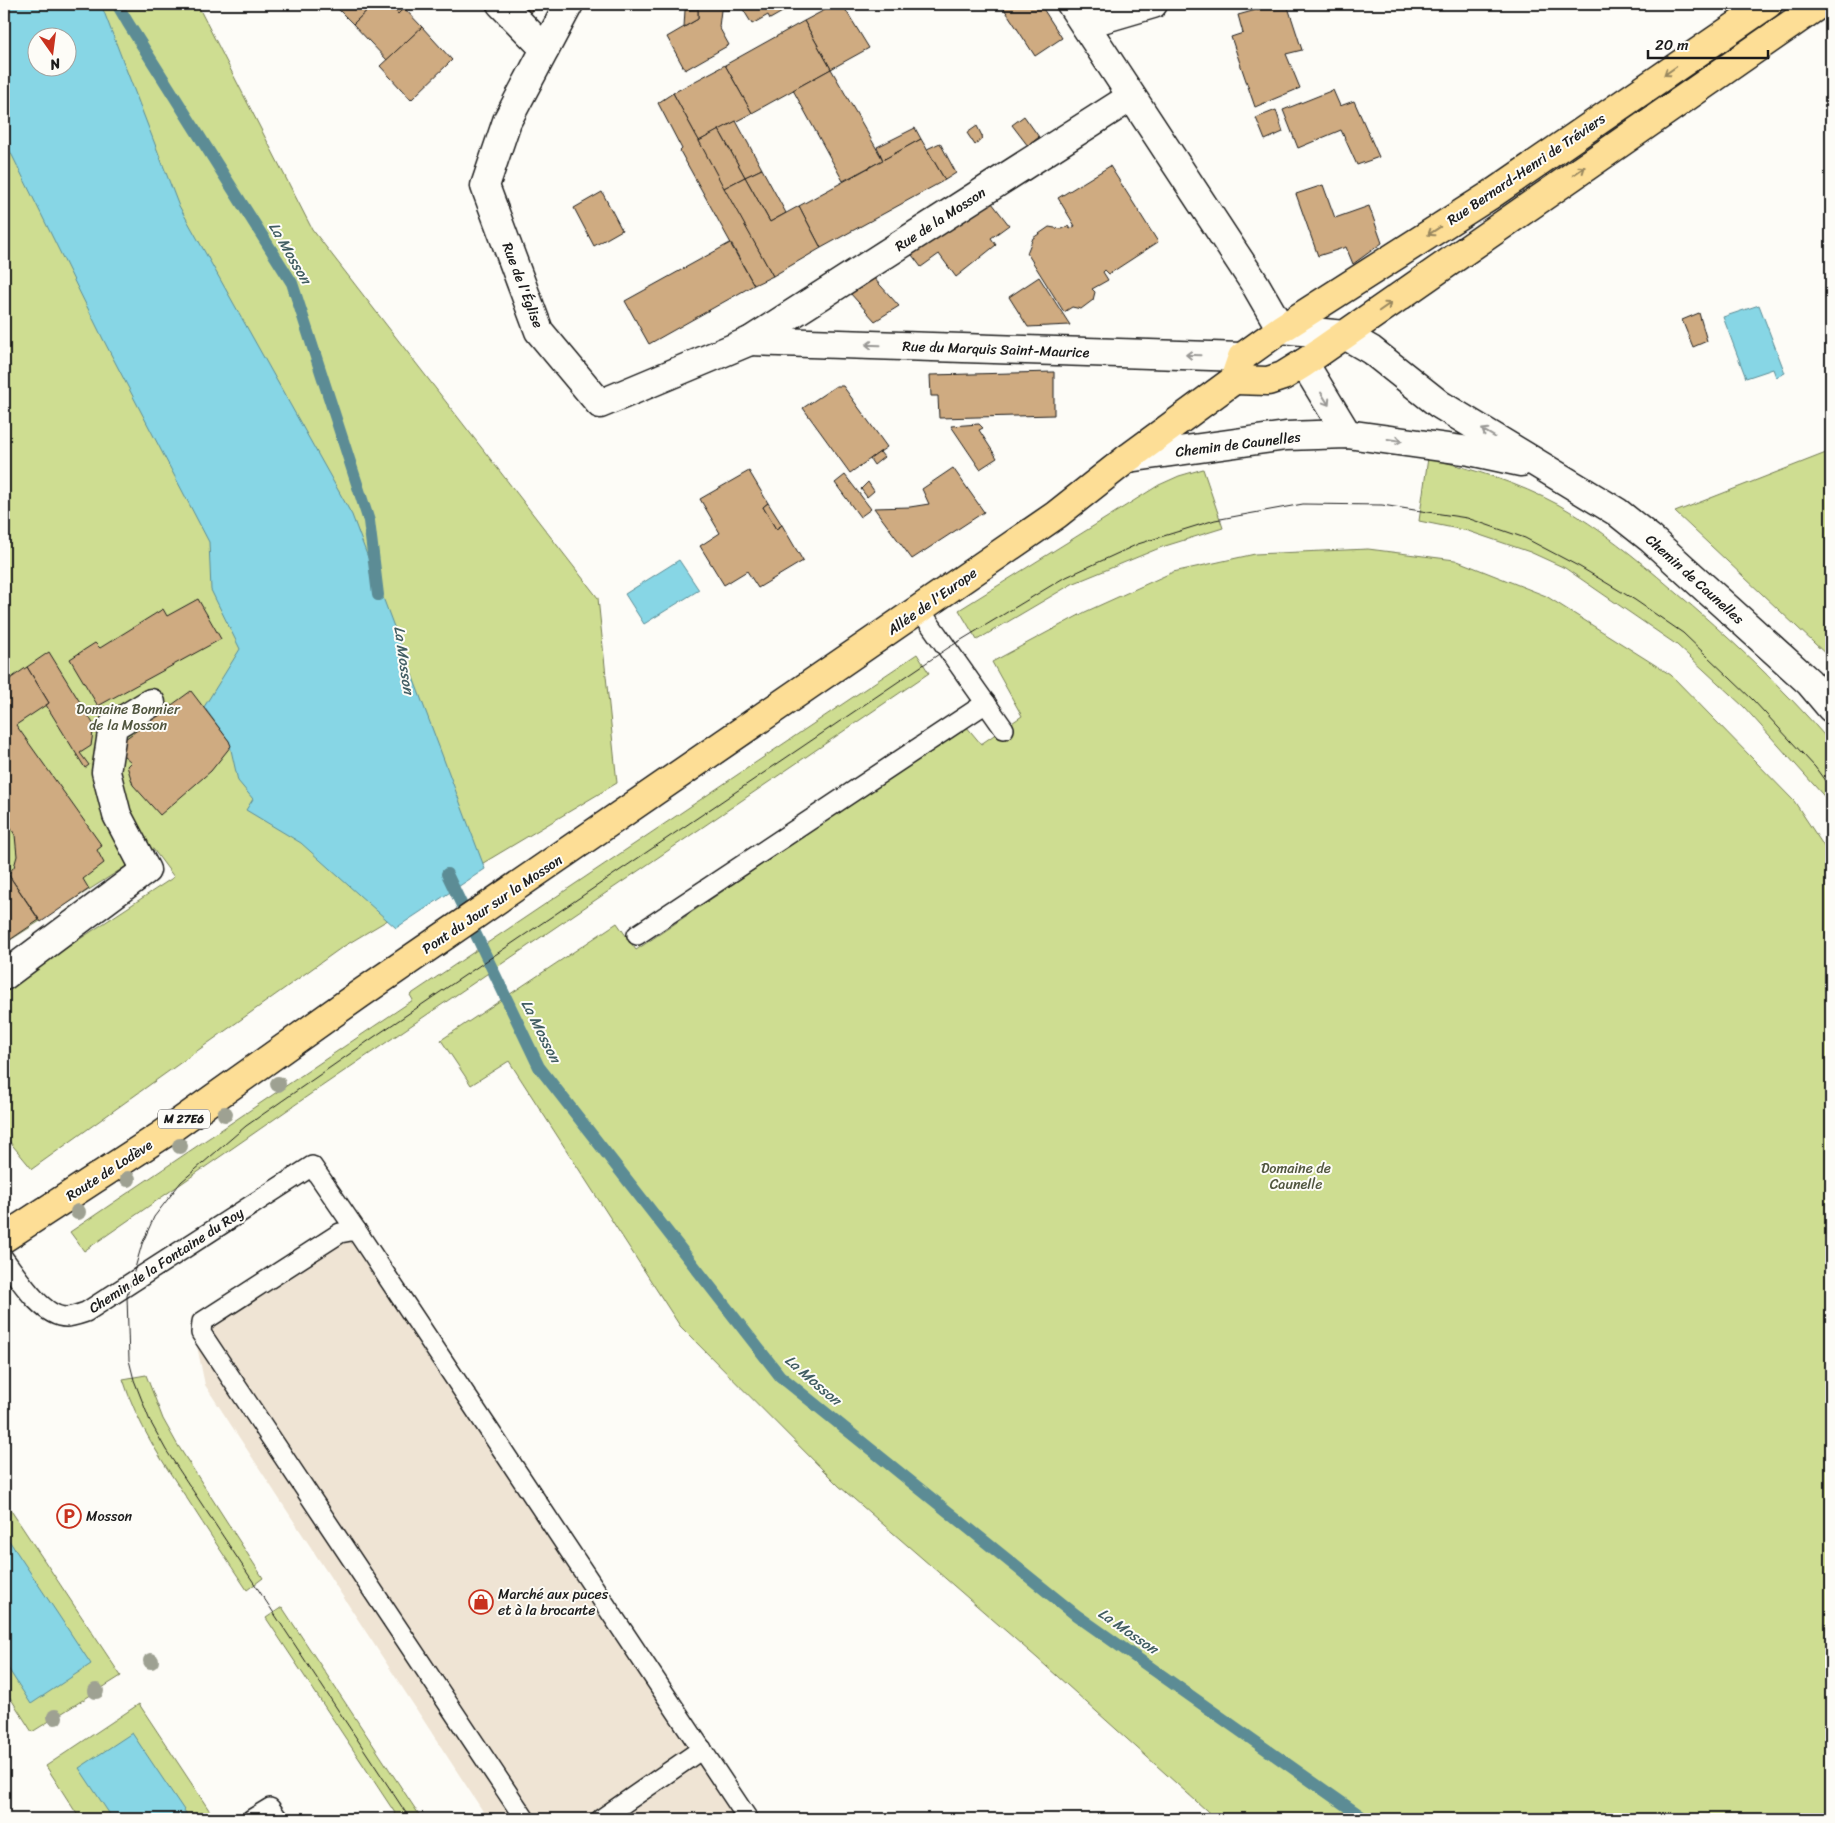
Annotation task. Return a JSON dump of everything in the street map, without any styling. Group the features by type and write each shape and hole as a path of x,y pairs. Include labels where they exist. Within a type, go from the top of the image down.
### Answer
{"main road":[{"name":"Rue Bernard-Henri de Tréviers","path":"1281,329 1489,196 1768,4"},
{"path":"1238,369 1268,381 1304,364 1820,4"},
{"name":"Allée de l'Europe","path":"624,813 1056,515 1238,369 1281,329"},
{"name":"Pont du Jour sur la Mosson","path":"360,994 624,813"},
{"name":"Route de Lodève","path":"4,1238 162,1135 360,994"}],"street":[{"path":"501,4 545,49"},
{"name":"Rue de l'Église","path":"569,4 507,121 485,186 539,330 600,404 750,341"},
{"path":"1152,4 1078,14 1255,284 1347,434"},
{"name":"Rue de la Mosson","path":"750,341 1131,97"},
{"path":"1281,329 1345,335"},
{"name":"Chemin de Caunelles","path":"1345,335 1371,350 1439,404 1617,512 1651,539 1809,682 1831,708"},
{"name":"Rue du Marquis Saint-Maurice","path":"750,341 1238,369"},
{"name":"Chemin de Caunelles","path":"1128,458 1286,436 1347,434 1470,451 1545,467"},
{"path":"4,976 146,870 117,815 106,772 112,726 151,703"}],"lane":[{"path":"920,610 1004,729"},
{"path":"637,935 986,703"},
{"name":"Chemin de la Fontaine du Roy","path":"4,1259 36,1299 51,1313 66,1317 86,1312 312,1166 356,1230"},
{"path":"526,1819 201,1333 202,1322 340,1233 356,1230 748,1819"},
{"path":"601,1819 702,1749"},
{"path":"252,1819 270,1808 278,1819"}],"shaded area":[{"name":"Marché aux puces et à la brocante","path":"358,1213 760,1819 488,1819 205,1385 191,1317"}],"green space":[{"name":"Domaine Bonnier de la Mosson","path":"4,4 197,4 312,229 598,598 617,783 341,948 32,1169 4,1135 4,993 7,987 174,877 153,849 4,944"},
{"path":"1831,451 1831,659 1675,512"},
{"path":"1428,458 1495,477 1559,505 1589,523 1617,544 1692,606 1774,682 1831,743 1831,804 1744,707 1677,645 1565,568 1530,552 1468,531 1419,521"},
{"path":"1203,469 1223,528 1162,547 1072,584 977,640 959,610 1159,485 1179,476"},
{"name":"Domaine de Caunelle","path":"1368,549 1455,560 1546,596 1671,675 1794,801 1831,857 1831,1819 1216,1819 1037,1658 839,1486 680,1326 509,1061 471,1085 441,1040 617,923 636,950 966,726 981,744 1022,716 992,662 1085,612 1173,572 1255,554"},
{"path":"917,654 929,673 312,1093 84,1251 70,1232 413,1000 410,995"},
{"path":"146,1375 163,1419 177,1444 263,1578 247,1590 160,1456 135,1411 123,1379"},
{"path":"4,1500 121,1676 32,1732 4,1688"},
{"path":"282,1607 422,1819 399,1819 266,1618"},
{"path":"139,1704 215,1819 80,1819 46,1766"}],"water":[{"path":"4,4 101,4 178,204 352,515 485,869 396,928 301,843 246,810 253,799 238,781 229,741 204,707 240,649 211,590 209,542 103,339 4,139"},
{"path":"1759,305 1785,373 1776,377 1773,369 1746,378 1723,317"},
{"path":"679,560 699,590 644,624 625,594"},
{"path":"4,1533 91,1664 31,1704 4,1662"},
{"path":"132,1733 188,1816 184,1819 113,1819 79,1768"}],"building":[{"path":"333,4 374,4 353,24"},
{"path":"374,4 396,4 393,8 398,14 404,8 422,27 387,60 353,24"},
{"path":"396,4 400,4 404,8 398,14 393,8"},
{"path":"521,4 535,4 530,13"},
{"path":"671,4 789,4 791,7 770,19 768,15 752,24 741,6 730,6 729,10 721,10 719,27 729,45 685,70 667,37 698,19 698,9 685,10 684,6"},
{"path":"836,4 842,4 869,48 831,69 804,21"},
{"path":"1001,4 1040,4 1062,38 1035,56"},
{"path":"1278,4 1287,4 1302,50 1286,54 1300,88 1255,107 1231,37 1243,33 1238,15"},
{"path":"698,9 698,19 684,27 685,10"},
{"path":"804,21 831,69 752,113 725,65"},
{"path":"422,27 452,60 411,100 380,66"},
{"path":"725,65 752,113 699,141 673,93"},
{"path":"831,69 883,160 843,181 793,90"},
{"path":"1333,90 1340,106 1354,101 1379,157 1357,165 1341,130 1298,148 1283,110"},
{"path":"673,93 773,276 754,285 680,151 682,149 658,103"},
{"path":"1276,110 1283,132 1265,140 1256,118"},
{"path":"1024,116 1039,137 1028,146 1012,125"},
{"path":"736,121 762,169 745,177 719,130"},
{"path":"977,126 983,138 975,145 967,133"},
{"path":"915,128 921,139 883,160 877,147"},
{"path":"719,130 745,177 724,188 699,141"},
{"path":"921,139 945,180 821,248 799,206"},
{"path":"940,143 956,173 945,180 927,149"},
{"path":"1110,166 1158,242 1109,274 1105,270 1103,272 1108,280 1092,289 1095,292 1093,300 1081,309 1072,307 1064,312 1027,253 1033,238 1049,227 1061,229 1068,226 1070,229 1075,226 1058,198"},
{"path":"762,169 786,213 770,222 745,177"},
{"path":"745,177 770,222 799,206 821,248 773,276 724,188"},
{"path":"1323,185 1335,218 1369,206 1382,243 1353,264 1346,247 1318,256 1296,194"},
{"path":"602,192 622,230 594,246 574,208"},
{"path":"985,194 1009,225 991,238 996,245 956,277 939,254 921,267 909,251"},
{"path":"730,243 754,285 649,344 625,301"},
{"path":"872,276 899,306 875,321 850,293"},
{"path":"1039,277 1070,325 1028,327 1009,297"},
{"path":"1699,313 1707,341 1693,347 1682,320"},
{"path":"1054,372 1054,415 939,418 938,396 931,396 930,375"},
{"path":"836,386 843,386 887,447 850,473 803,408"},
{"path":"979,424 983,428 979,430 997,458 980,469 951,426"},
{"path":"880,452 884,457 874,465 870,459"},
{"path":"953,468 984,512 912,559 874,508 910,507 929,504 922,489"},
{"path":"749,471 768,503 763,507 776,529 782,525 803,561 758,588 747,571 724,585 700,546 720,533 700,499"},
{"path":"845,475 871,509 860,517 835,483"},
{"path":"868,482 874,491 867,497 861,489"},
{"path":"768,503 782,525 776,529 763,507"},
{"path":"198,599 221,639 98,706 70,659 95,643 100,648 163,609 167,616"},
{"path":"49,652 94,725 91,746 80,753 89,765 85,768 46,705 49,703 27,667"},
{"path":"27,667 49,703 16,725 102,846 97,850 104,863 83,879 89,889 41,922 8,874 14,867 17,856 15,835 4,817 4,683"},
{"path":"191,691 231,746 211,771 160,815 133,785 127,766 131,762 114,747"},
{"path":"8,874 39,920 4,944 4,877"}],"waterway":[{"name":"La Mosson","path":"117,4 292,283 369,521 378,595"},
{"name":"La Mosson","path":"447,874 539,1067 780,1376 1076,1615 1365,1819"}],"tram line":[{"path":"410,1819 166,1450 150,1421 134,1380 129,1360 127,1296 142,1244 154,1217 181,1182 246,1126 374,1037 948,648 1062,579 1138,544 1215,520 1303,504 1382,505 1467,518 1525,538 1580,567 1635,600 1683,633 1753,700 1815,767 1831,789"}],"place":[{"name":"Mosson","path":"69,1516"},
{"name":"Marché aux puces et à la brocante","path":"481,1602"}]}
